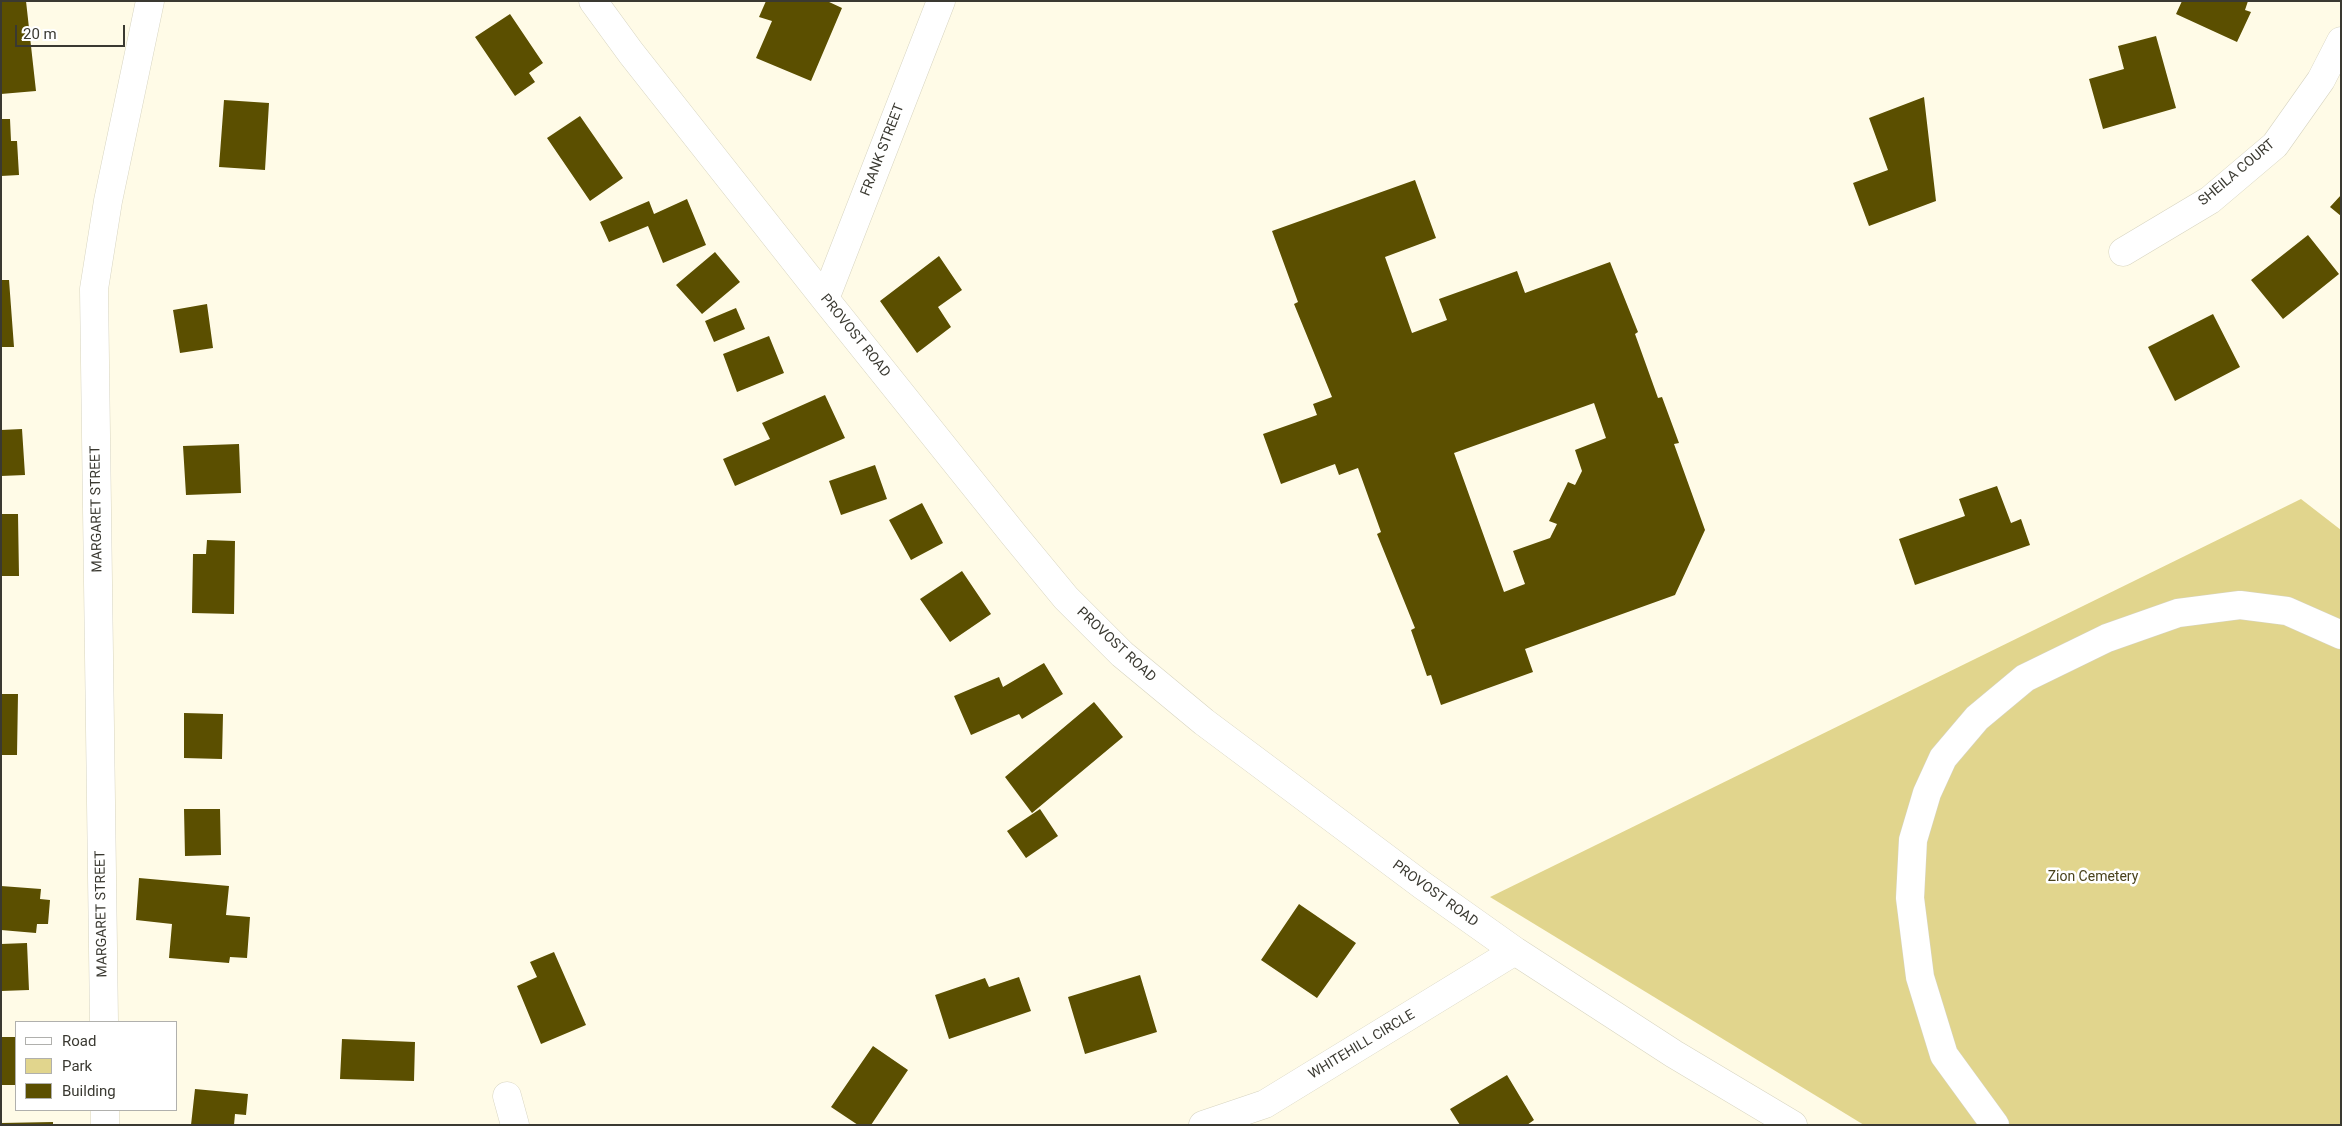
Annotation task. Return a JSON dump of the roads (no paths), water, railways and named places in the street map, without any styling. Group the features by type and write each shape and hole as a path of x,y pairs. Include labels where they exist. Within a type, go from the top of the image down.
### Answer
{"street":[{"name":"MARGARET STREET","path":"104,1021 94,289 108,201 150,1"},
{"name":"PROVOST ROAD","path":"593,1 631,54 825,299 1066,598 1122,654 1212,728 1422,885 1515,951 1674,1054 1793,1125"},
{"name":"FRANK STREET","path":"825,299 941,1"},
{"name":"SHEILA COURT","path":"2122,252 2210,200 2275,145 2321,80 2341,41"},
{"path":"1995,1125 1944,1055 1920,977 1910,898 1913,840 1927,793 1943,758 1977,718 2025,678 2108,638 2178,613 2240,605 2287,611 2341,635"},
{"name":"WHITEHILL CIRCLE","path":"1203,1125 1265,1104 1515,951"},
{"path":"507,1096 515,1125"},
{"path":"105,1111 105,1125"}],"park label":[{"name":"Zion Cemetery","path":"2093,877"}]}
